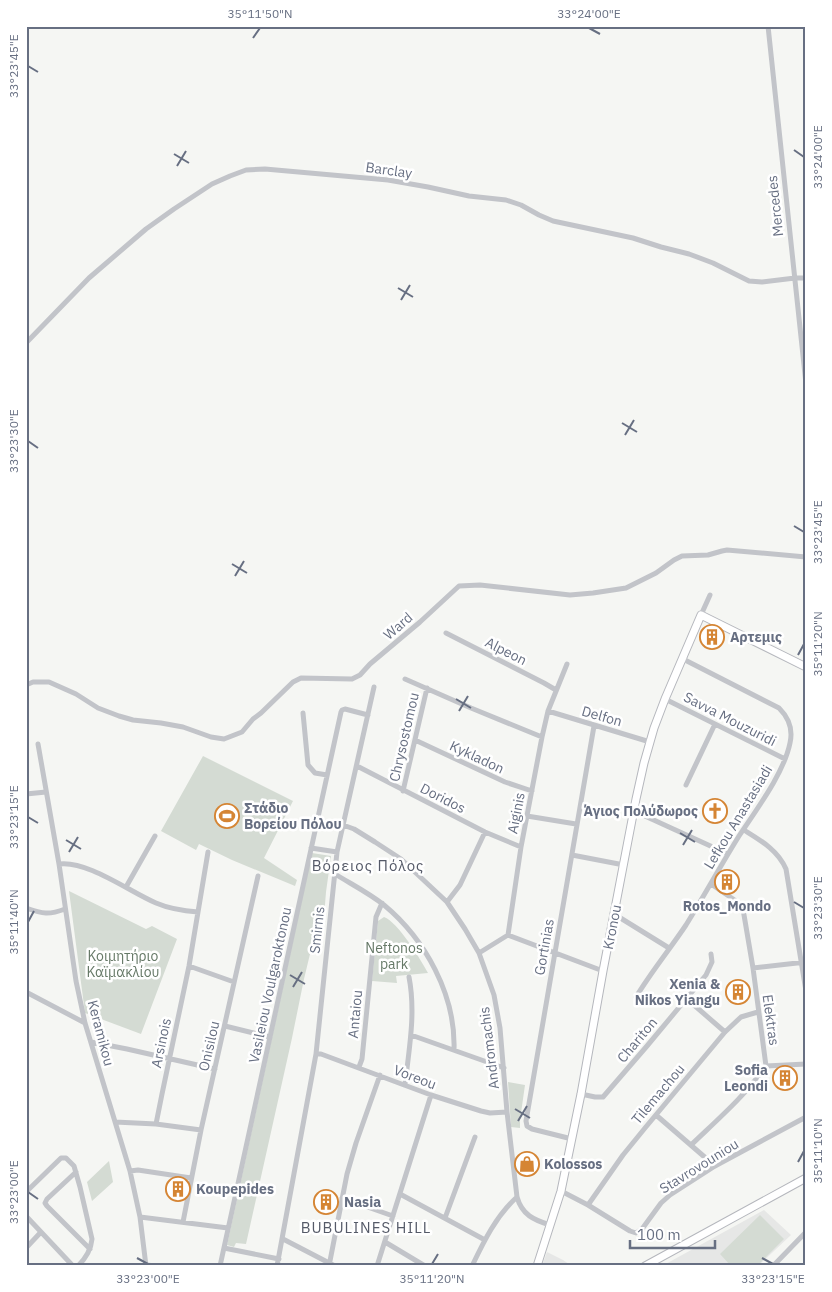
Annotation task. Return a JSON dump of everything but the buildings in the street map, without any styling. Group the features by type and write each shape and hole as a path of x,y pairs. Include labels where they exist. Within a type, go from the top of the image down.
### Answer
{"street":[{"name":"Mercedes","path":"768,26 806,384"},
{"name":"Barclay","path":"26,343 89,278 146,228 212,184 246,170 265,169 388,180 469,196 506,200 554,221 633,238 661,248 689,254 713,263 749,281 762,282 806,278"},
{"name":"Ward","path":"26,685 34,682 49,682 76,694 98,708 119,716 133,720 183,727 211,737 224,739 242,732 253,719 293,682 301,678 352,679 360,675 459,586 480,585 570,595 626,588 656,574 682,556 708,555 727,550 806,557"},
{"name":"Kronou","path":"537,1266 561,1191 639,784 650,742 665,699 710,595"},
{"path":"701,615 806,667"},
{"name":"Alpeon","path":"446,633 556,690"},
{"name":"Lefkou Anastasiadi","path":"636,997 685,925 777,777 790,745 791,731 786,716 780,708 682,659"},
{"name":"Aiginis","path":"508,935 521,847 542,737 548,711 567,664"},
{"path":"405,679 542,737"},
{"name":"Smirnis","path":"277,1266 316,1054 338,852 374,687"},
{"name":"Chrysostomou","path":"403,791 427,688"},
{"name":"Savva Mouzuridi","path":"665,699 785,759"},
{"name":"Vasileiou Voulgaroktonou","path":"220,1266 342,710 368,715"},
{"name":"Delfon","path":"548,711 650,742"},
{"path":"302,713 308,765 315,773 327,776"},
{"path":"686,785 715,724"},
{"name":"Gortinias","path":"572,1139 532,1129 527,1126 526,1121 594,726"},
{"name":"Kykladon","path":"415,740 504,782 532,791"},
{"name":"Keramikou","path":"38,744 59,864 76,981 90,1042 130,1171 140,1217 146,1265"},
{"name":"Doridos","path":"357,766 485,832 521,847"},
{"path":"26,794 46,792"},
{"path":"634,812 728,854"},
{"path":"527,816 576,824"},
{"name":"Andromachis","path":"343,825 376,842 400,859 446,902 479,953 487,974 500,1028 517,1197 520,1206 528,1215 550,1225"},
{"path":"744,830 772,850 784,865 804,962 806,991"},
{"path":"446,902 460,884 485,832"},
{"path":"126,887 155,836"},
{"path":"311,848 338,852"},
{"name":"Arsinois","path":"156,1124 189,966 208,852"},
{"path":"572,855 624,865"},
{"path":"59,864 82,866 164,906 198,912"},
{"path":"335,874 382,903 414,936 435,970 443,988 452,1018 454,1050"},
{"name":"Onisilou","path":"183,1222 201,1130 258,876"},
{"name":"Elektras","path":"691,1145 741,1097 766,1066 744,914 736,900 711,884"},
{"name":"Antaiou","path":"359,1067 362,1059 376,917 382,903"},
{"path":"26,908 46,914 65,909"},
{"path":"614,914 669,948"},
{"path":"479,953 508,935 603,971"},
{"name":"Chariton","path":"581,1094 603,1097 706,975 712,962 711,954"},
{"path":"753,968 804,962"},
{"path":"189,966 234,982"},
{"path":"405,1085 412,1016 409,977"},
{"path":"26,992 85,1023"},
{"path":"687,998 725,1032"},
{"name":"Tilemachou","path":"588,1205 623,1155 725,1032 741,1017 758,1012"},
{"path":"225,1026 270,1037"},
{"path":"411,1035 504,1068"},
{"path":"90,1042 215,1069"},
{"name":"Voreou","path":"316,1054 359,1067 431,1095 481,1111 507,1112"},
{"path":"766,1066 806,1064"},
{"path":"283,1239 331,1265 347,1174 380,1075"},
{"path":"377,1266 431,1095"},
{"path":"656,1115 715,1166"},
{"name":"Stavrovouniou","path":"561,1191 636,1233 642,1229 666,1198 715,1166 806,1117"},
{"path":"115,1122 156,1124 201,1130"},
{"path":"445,1218 475,1137"},
{"path":"26,1192 61,1158 68,1160 74,1166 92,1235 90,1249 78,1266"},
{"path":"130,1171 138,1170 191,1178"},
{"path":"76,1172 45,1203 90,1249"},
{"path":"645,1266 806,1178"},
{"path":"400,1194 485,1240"},
{"path":"472,1266 502,1212 517,1197"},
{"path":"342,1198 393,1216"},
{"path":"26,1216 72,1266"},
{"path":"140,1217 228,1228"},
{"path":"26,1248 42,1232"},
{"path":"773,1266 806,1232"},
{"path":"385,1242 424,1266"},
{"path":"224,1248 279,1259"},
{"path":"146,1265 156,1266"}],"shaded area":[{"path":"764,1210 791,1235 758,1266 662,1266"},
{"path":"547,1252 563,1260 572,1266 542,1266"}],"green space":[{"name":"Στάδιο Βορείου Πόλου","path":"203,756 293,801 264,858 297,880 295,886 199,844 196,850 161,831"},
{"path":"312,853 331,856 323,929 316,929 246,1244 236,1243 234,1247 227,1245"},
{"name":"Κοιμητήριο Καϊμακλίου","path":"69,891 146,929 152,926 177,939 141,1034 85,1013"},
{"name":"Neftonos park","path":"384,917 390,920 402,933 428,973 396,976 397,983 372,981 378,921"},
{"path":"508,1082 525,1085 520,1128 511,1127"},
{"path":"109,1161 113,1182 92,1201 87,1182"},
{"path":"760,1215 784,1239 757,1266 731,1266 720,1254"}],"place":[{"name":"Αρτεμις","path":"712,637"},
{"name":"Άγιος Πολύδωρος","path":"715,811"},
{"name":"Στάδιο Βορείου Πόλου","path":"227,816"},
{"name":"Rotos_Mondo","path":"727,882"},
{"name":"Xenia & Nikos Yiangu","path":"738,992"},
{"name":"Sofia Leondi","path":"785,1078"},
{"name":"Kolossos","path":"527,1164"},
{"name":"Koupepides","path":"178,1189"},
{"name":"Nasia","path":"326,1202"}],"district":[{"name":"Βόρειος Πόλος","path":"368,865"},
{"name":"BUBULINES HILL","path":"366,1227"}]}
